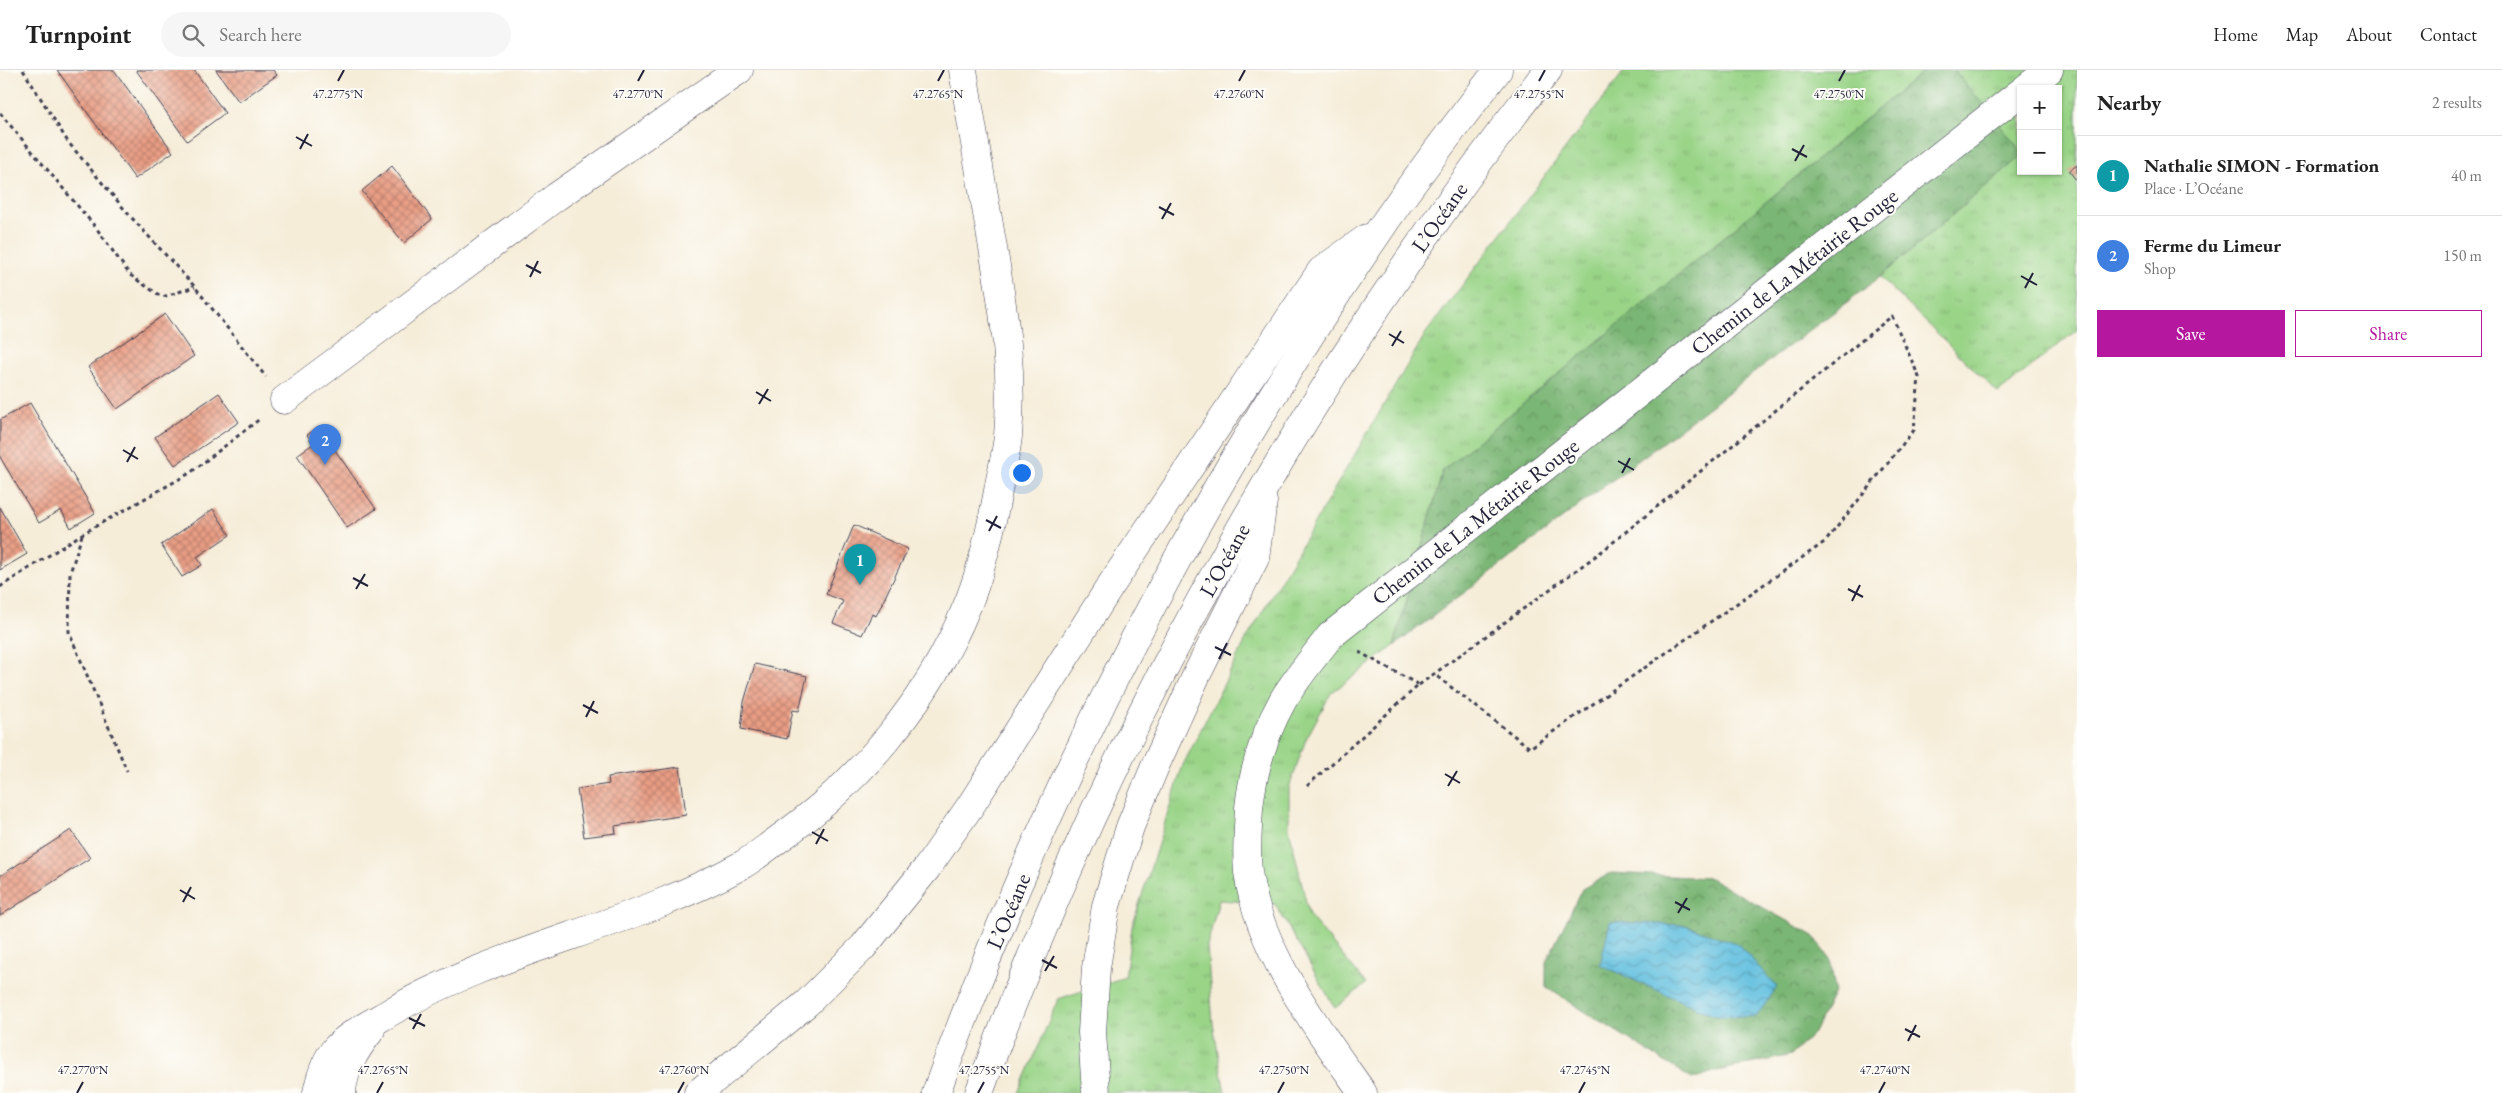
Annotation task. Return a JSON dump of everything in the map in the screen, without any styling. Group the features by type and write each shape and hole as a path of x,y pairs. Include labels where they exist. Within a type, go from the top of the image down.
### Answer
{"main road":[{"path":"284,400 556,197 738,70"},
{"path":"317,1093 327,1062 335,1048 352,1035 432,990 689,892 745,864 799,825 846,784 890,735 924,689 968,604 992,525 1008,439 1011,372 962,70"},
{"name":"L’Océane","path":"936,1093 980,978 1032,853 1171,569 1233,460 1315,327 1380,228 1498,70"},
{"name":"L’Océane","path":"979,1093 1030,961 1121,758 1174,652 1266,485 1325,387 1387,292 1450,201 1548,70"},
{"path":"2030,85 2049,70"},
{"name":"Chemin de La Métairie Rouge","path":"1363,1093 1296,995 1273,950 1257,908 1248,873 1247,838 1257,761 1283,700 1301,672 1330,636 2017,95"},
{"path":"698,1093 807,1003 863,947 928,868 971,805 1111,585 1322,271 1380,228"},
{"path":"1096,1093 1092,1032 1096,968 1106,906 1130,827 1156,764 1197,674 1255,558 1266,485"},
{"path":"342,1093 347,1068 360,1044 381,1018"}],"path":[{"path":"0,587 82,534 190,473 284,400 196,287 130,216 68,142 23,70"},
{"path":"0,113 97,229 130,276 162,298 196,287"},
{"path":"1308,786 1419,685 1434,674 1601,552 1892,316 1919,377 1914,430 1826,541 1530,748 1434,674"},
{"path":"82,534 70,573 69,632 127,772"},
{"path":"1330,636 1419,685"}],"green space":[{"path":"1625,70 1925,70 1443,470 1394,646 1331,693 1306,739 1289,788 1289,828 1309,915 1366,984 1335,1008 1275,904 1219,900 1207,946 1213,1024 1225,1093 1019,1093 1058,999 1125,977 1132,927 1183,765 1247,638 1426,333"},
{"path":"1925,70 1954,70 2017,146 2017,159 1880,277 1394,646 1443,470"},
{"path":"1954,70 2077,70 2077,330 1998,393 1880,277 2017,159 2017,175 2062,175 2062,85 2017,85 2017,146"},
{"path":"1611,873 1710,878 1814,936 1830,959 1835,990 1814,1033 1791,1055 1717,1071 1692,1079 1546,987 1546,962 1582,889"}],"water":[{"path":"1610,922 1685,925 1738,944 1777,987 1756,1017 1715,1016 1600,965"}],"building":[{"path":"57,70 114,70 173,152 135,179"},
{"path":"136,70 194,70 225,113 187,141"},
{"path":"216,70 273,70 277,75 239,102"},
{"path":"2077,165 2077,181 2069,171"},
{"path":"392,166 432,219 404,243 362,191"},
{"path":"165,314 194,356 117,409 88,367"},
{"path":"219,393 239,422 175,465 155,437"},
{"path":"30,403 95,513 71,528 61,510 39,523 0,457 0,420"},
{"path":"319,427 376,509 347,528 297,455 313,444 307,435"},
{"path":"0,507 27,554 0,570"},
{"path":"213,509 230,535 197,557 202,565 182,577 161,545"},
{"path":"854,525 908,549 876,616 872,614 862,635 833,623 843,601 826,594"},
{"path":"755,664 807,676 799,711 793,710 787,739 741,729 744,702"},
{"path":"680,767 686,815 615,826 616,833 584,837 577,789 609,784 608,777"},
{"path":"71,830 90,858 0,916 0,876"}],"place":[{"name":"Ferme du Limeur","path":"325,465"},
{"name":"Nathalie SIMON - Formation","path":"860,585"}]}
